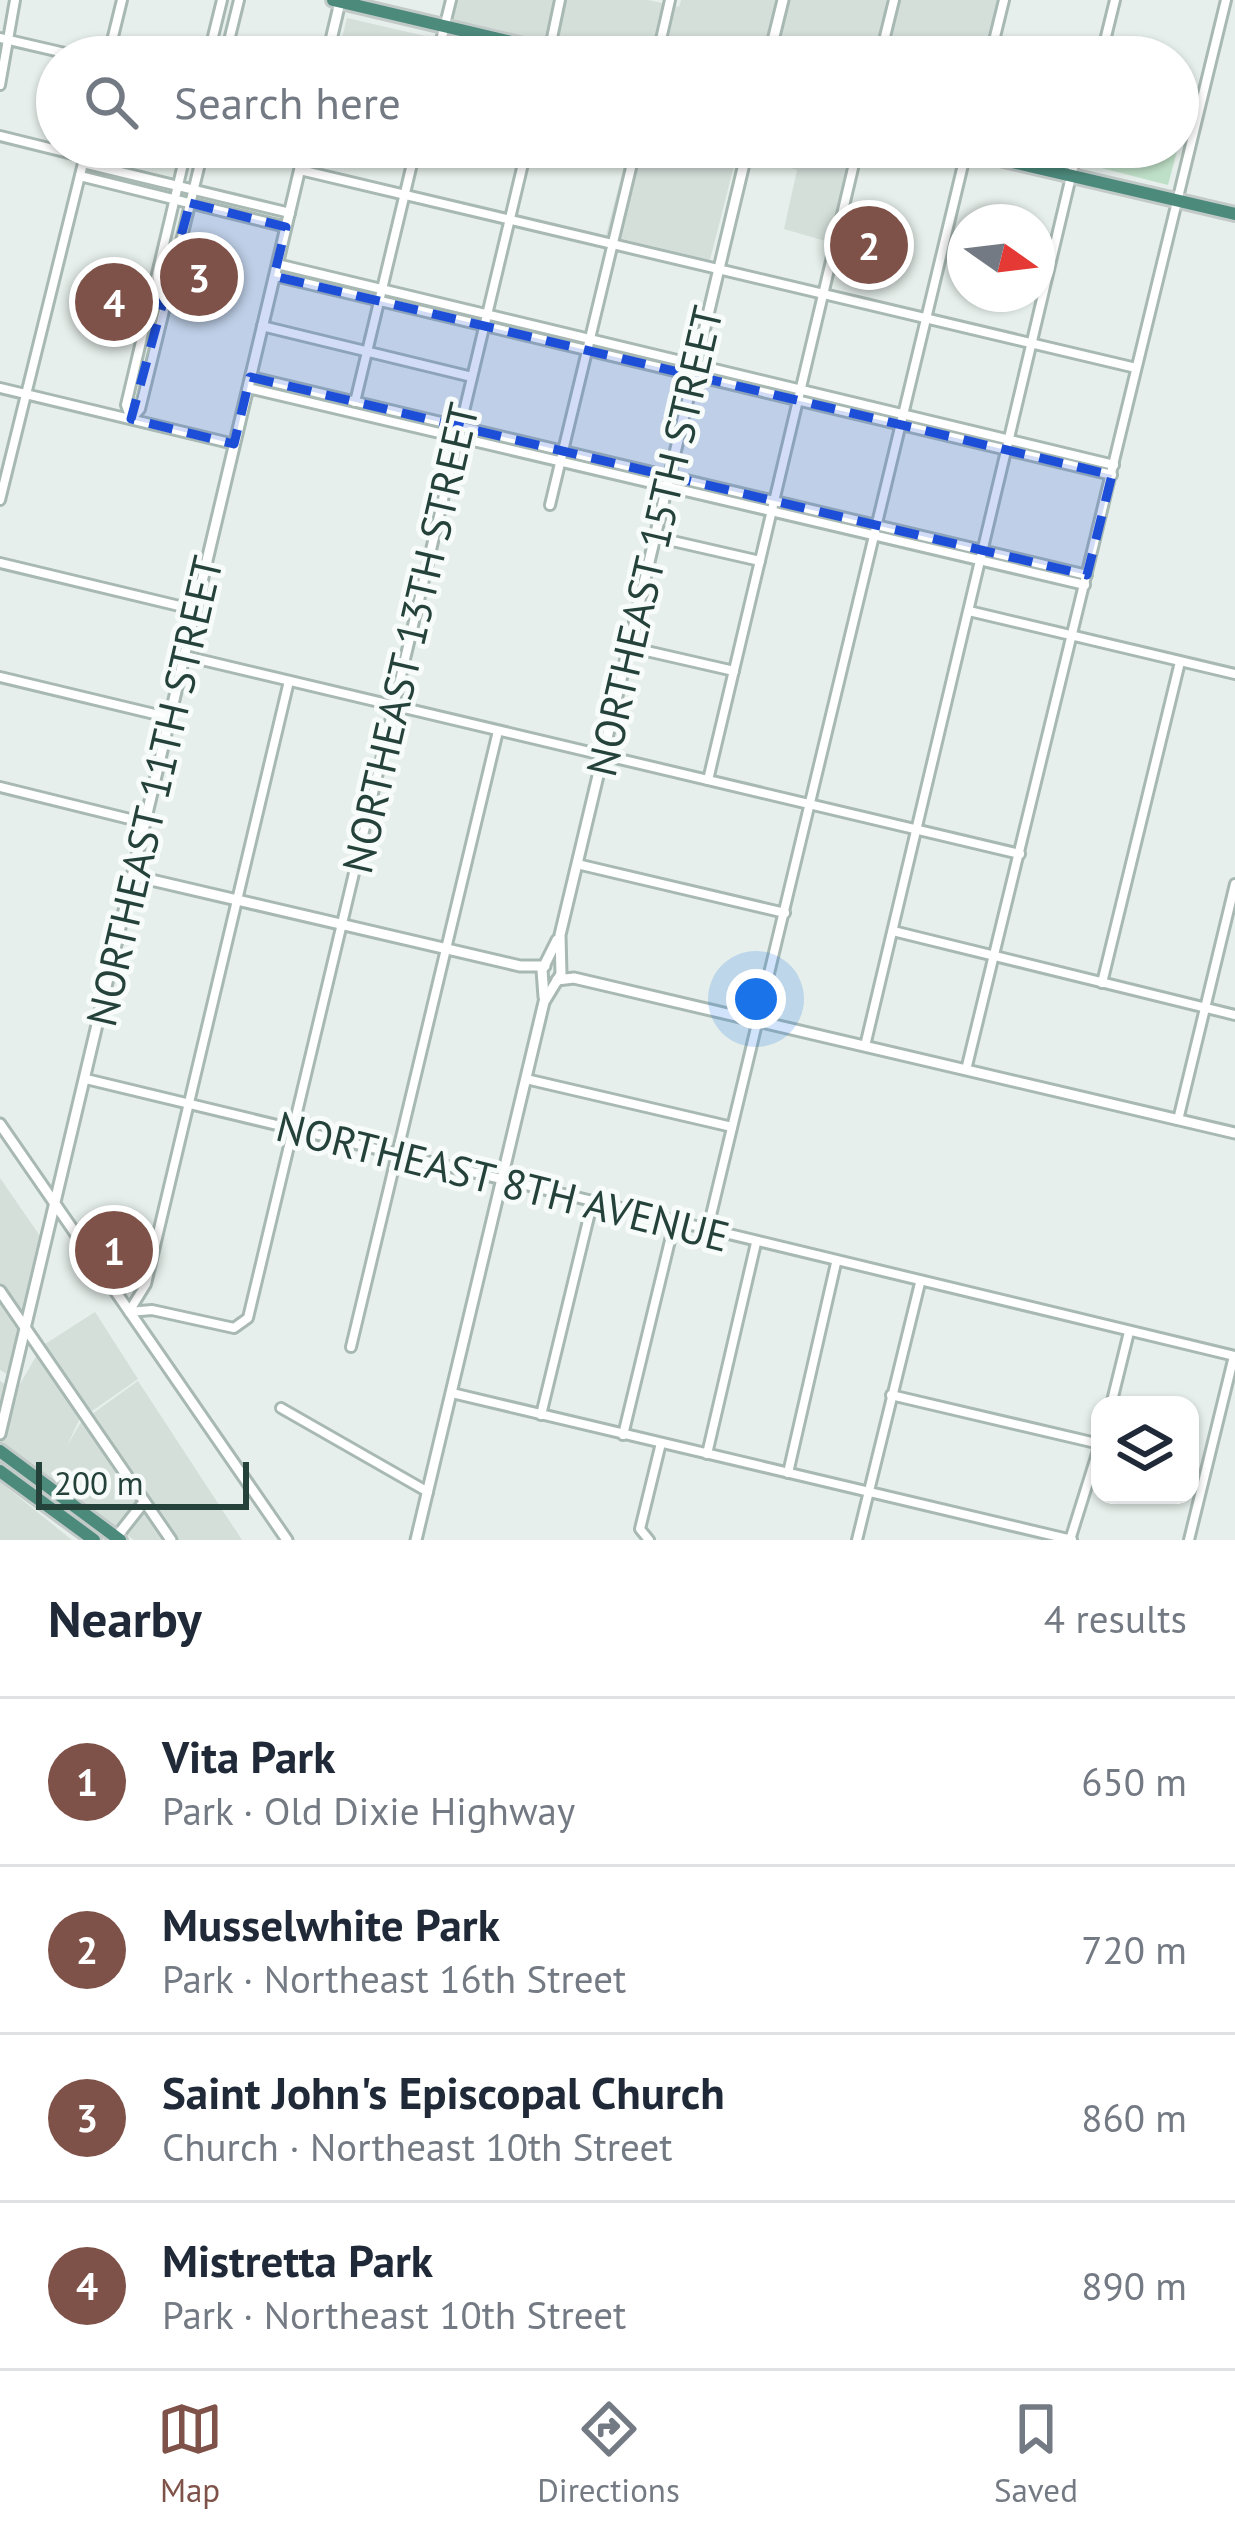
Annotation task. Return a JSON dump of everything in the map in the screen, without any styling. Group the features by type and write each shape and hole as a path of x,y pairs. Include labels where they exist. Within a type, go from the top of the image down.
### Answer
{"highway":[{"path":"338,1 482,36"},
{"path":"1040,168 1235,214"},
{"path":"0,1451 117,1539"},
{"path":"0,1471 94,1540"}],"street":[{"path":"0,85 2,41 15,0"},
{"path":"113,36 122,0"},
{"path":"213,36 222,0"},
{"path":"230,36 239,0"},
{"path":"442,36 451,0"},
{"path":"553,36 560,0"},
{"path":"662,36 670,0"},
{"path":"774,36 783,0"},
{"path":"885,36 894,0"},
{"path":"995,36 1004,0"},
{"path":"1106,36 1115,0"},
{"path":"1199,109 1226,0"},
{"path":"331,36 338,1"},
{"path":"2,41 36,48"},
{"path":"0,136 36,144"},
{"path":"0,500 82,168"},
{"path":"122,168 290,213"},
{"path":"131,419 127,405 182,168"},
{"path":"131,419 140,409 199,168"},
{"path":"353,413 411,168"},
{"name":"NORTHEAST 13TH STREET","path":"129,1312 145,1309 228,1327 245,1325 522,168"},
{"path":"550,505 631,168"},
{"name":"NORTHEAST 15TH STREET","path":"452,1393 743,168"},
{"path":"708,780 853,168"},
{"path":"707,1232 963,168"},
{"path":"865,1046 1073,168"},
{"path":"966,1070 1184,168"},
{"path":"299,170 1136,368"},
{"name":"NORTHEAST 11TH STREET","path":"0,1434 299,170"},
{"path":"80,176 286,226"},
{"path":"276,270 382,290 587,351 695,371 902,426 1008,445"},
{"path":"276,270 380,302 590,339 695,371"},
{"path":"152,295 166,298"},
{"path":"262,326 472,377"},
{"path":"249,382 356,402 561,463 774,502 1086,580"},
{"path":"249,382 353,413 563,451 771,513 876,531"},
{"path":"0,388 234,444"},
{"path":"799,396 905,415 1113,470"},
{"path":"655,537 760,561"},
{"path":"0,563 196,610"},
{"path":"969,611 1235,674"},
{"path":"628,647 734,671"},
{"path":"185,656 1020,854"},
{"path":"1102,983 1180,662"},
{"path":"0,677 171,718"},
{"path":"129,1312 144,1289 289,680"},
{"path":"351,1347 498,730"},
{"path":"0,787 146,823"},
{"path":"577,864 785,913"},
{"path":"134,875 1235,1133"},
{"path":"1178,1120 1235,884"},
{"path":"892,931 1235,1015"},
{"name":"NORTHEAST 8TH AVENUE","path":"86,1078 1234,1356"},
{"path":"526,1079 732,1127"},
{"path":"0,1124 286,1540"},
{"path":"35,1175 64,1169"},
{"path":"541,1415 592,1204"},
{"path":"623,1435 674,1224"},
{"path":"706,1454 756,1243"},
{"path":"788,1473 836,1262"},
{"path":"857,1540 920,1282"},
{"path":"0,1291 171,1540"},
{"path":"1114,1396 1129,1332"},
{"path":"1189,1540 1234,1356"},
{"path":"416,1540 452,1393 1071,1540 1091,1474"},
{"path":"891,1395 1091,1442"},
{"path":"281,1408 428,1492"},
{"path":"646,1539 640,1529 661,1443"},
{"path":"117,1539 144,1502"}],"highlighted area":[{"path":"190,203 286,227 274,276 1112,475 1087,575 250,377 234,444 131,419"}],"shaded area":[{"path":"457,0 648,0 679,7 681,0 1006,0 995,36 524,36 452,19"},
{"path":"347,18 425,36 342,36"},
{"path":"624,168 733,168 710,260 606,235"},
{"path":"791,168 857,168 839,245 784,229 797,170"},
{"path":"0,1178 40,1236 7,1374 0,1370"},
{"path":"95,1312 138,1379 79,1420 67,1446 81,1422 138,1381 242,1540 134,1540 0,1443 0,1381 16,1391 42,1346"},
{"path":"0,1482 72,1540 0,1540"}],"green space":[{"path":"1102,168 1172,168 1168,185"}],"place":[{"name":"Musselwhite Park","path":"869,245"},
{"name":"Saint John's Episcopal Church","path":"199,277"},
{"name":"Mistretta Park","path":"114,302"},
{"name":"Vita Park","path":"114,1250"}]}
